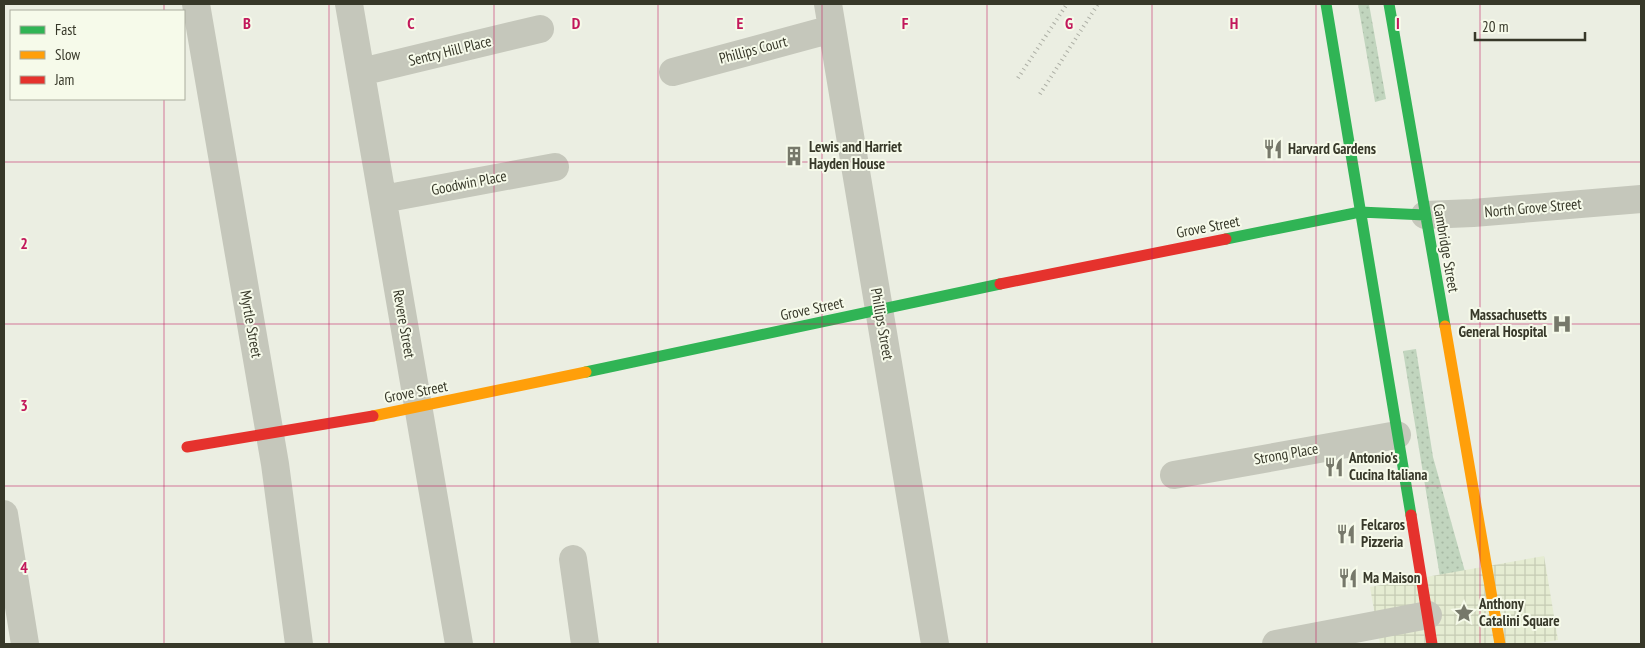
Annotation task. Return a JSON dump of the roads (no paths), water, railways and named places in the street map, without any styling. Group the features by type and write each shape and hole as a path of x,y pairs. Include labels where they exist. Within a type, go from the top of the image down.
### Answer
{"main road":[{"path":"1326,4 1432,644"},
{"name":"Cambridge Street","path":"1389,4 1500,644"},
{"name":"Grove Street","path":"187,447 419,408 880,310 1360,212 1425,214"}],"street":[{"name":"Myrtle Street","path":"196,4 269,433 299,644"},
{"name":"Revere Street","path":"349,4 459,644"},
{"name":"Phillips Court","path":"673,72 830,16"},
{"name":"Phillips Street","path":"830,16 936,644"},
{"name":"Sentry Hill Place","path":"361,72 540,29"},
{"name":"Goodwin Place","path":"382,199 555,167"},
{"name":"North Grove Street","path":"1425,214 1473,213 1641,199"},
{"name":"Strong Place","path":"1174,475 1397,434"},
{"path":"4,514 24,644"},
{"path":"572,559 585,644"},
{"path":"1276,644 1428,615"}],"railway":[{"path":"1018,78 1067,4"},
{"path":"1040,94 1098,4"}],"place":[{"name":"Harvard Gardens","path":"1273,149"},
{"name":"Lewis and Harriet Hayden House","path":"794,156"},
{"name":"Massachusetts General Hospital","path":"1562,324"},
{"name":"Antonio's Cucina Italiana","path":"1334,467"},
{"name":"Felcaros Pizzeria","path":"1346,534"},
{"name":"Ma Maison","path":"1348,578"},
{"name":"Anthony Catalini Square","path":"1464,613"}]}
